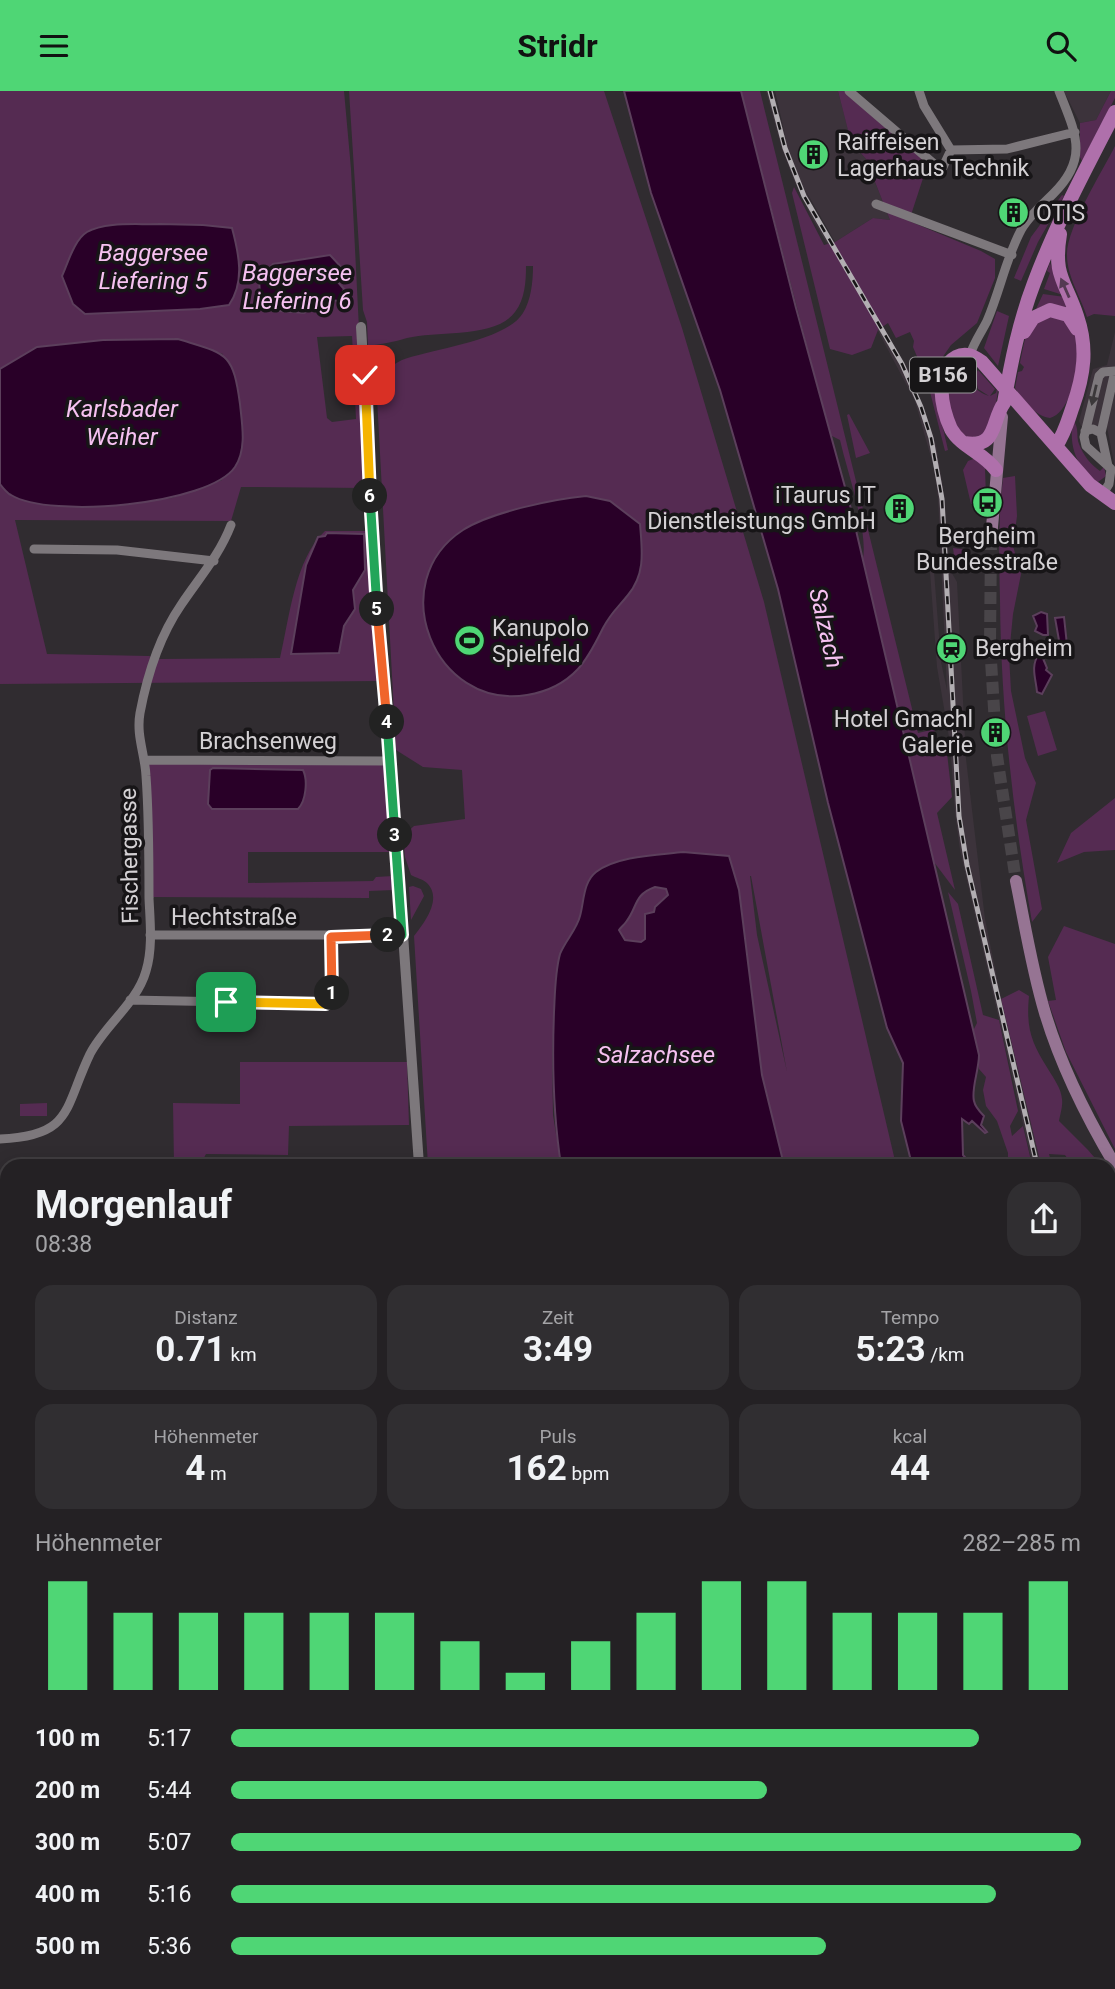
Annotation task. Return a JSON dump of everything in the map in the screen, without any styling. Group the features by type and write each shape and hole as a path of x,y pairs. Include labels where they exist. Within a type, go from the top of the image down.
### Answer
{"main road":[{"name":"B156","path":"1109,499 1090,485 1056,446 1045,433 1026,411 993,373 982,362 970,355 960,355 949,362 942,383 947,419 952,431 964,443 977,444 988,439 1004,403 1012,358 1033,284 1063,214 1115,112"},
{"path":"1056,446 1065,431 1085,362 1081,326 1057,268 1056,254 1063,214"},
{"path":"1012,358 1029,323 1039,313 1057,310 1074,322 1081,346 1079,375 1065,413 1045,433"},
{"path":"991,538 1004,403"},
{"path":"964,443 986,458 996,470"},
{"path":"1016,881 1045,1014 1061,1059 1094,1130 1111,1159"}],"street":[{"path":"849,91 934,166 940,169 943,167 951,150"},
{"path":"919,91 924,106 951,150"},
{"path":"970,355 974,342 986,323 1021,231 1030,216 1069,176 1077,150 1075,132 1059,91"},
{"path":"951,150 1007,149 1075,132"},
{"path":"876,204 1012,255"},
{"path":"361,327 377,610 391,761 419,1159"},
{"path":"1108,466 1101,433 1115,371 1103,372 1099,376 1083,437 1086,446 1111,469 1109,499"},
{"path":"1085,431 1093,429 1101,433"},
{"name":"Fischergasse","path":"0,1139 30,1137 45,1132 62,1117 96,1044 141,985 146,972 150,935 144,760 140,749 139,725 160,643 180,607 215,561 231,525"},
{"path":"34,549 117,550 215,561"},
{"name":"Brachsenweg","path":"144,760 391,761"},
{"name":"Hechtstraße","path":"150,935 402,935"},
{"path":"130,1000 326,1004 332,996 331,937"}],"shaded area":[{"path":"0,91 344,91 351,169 361,369 354,370 352,336 317,337 327,418 332,422 356,419 354,378 362,377 368,488 241,487 231,521 15,520 47,654 149,656 159,659 280,658 300,573 318,539 339,653 344,626 355,609 353,590 365,570 326,536 320,537 325,531 370,531 380,681 0,684 0,484 12,496 67,506 129,504 172,498 222,480 223,354 179,339 103,340 37,347 0,369","holes":["160,224 232,229 229,305 200,309 86,314","329,255 337,282 329,300 304,313 256,309 260,295 259,279 306,259"]},
{"path":"349,91 604,91 682,328 764,602 895,1159 783,1159 762,1075 739,890 594,873 586,888 580,920 574,928 556,977 552,1053 553,1115 560,1159 428,1159 414,936 430,911 433,896 424,880 411,875 405,857 403,836 414,826 465,819 462,770 423,767 396,750 376,379 402,360 467,343 501,331 514,323 528,302 533,266 526,266 523,296 515,312 506,321 494,326 368,346 367,322 363,310","holes":["750,876 751,876 787,1072 757,935"]},
{"path":"741,91 760,91 918,733 935,729 931,752 947,753 952,797 937,813 955,890 934,862 863,559 864,547 856,500 840,440 830,435"},
{"path":"766,91 773,91 786,139 775,91 838,91 851,141 866,159 890,220 873,218 835,242 803,186 816,212 911,375 936,445 950,570 957,582 966,759 985,919 1003,1008 1040,1159 1031,1159 1030,1154 960,850 950,743 937,667 929,558 933,558 941,662 947,690 938,497 934,468 915,401 877,329 812,218 782,149"},
{"path":"838,91 844,91 928,163 909,221 995,259 995,278 977,323 951,345 930,372 948,450 945,451 927,380 913,347 914,341 910,332 896,338 888,323 878,330 871,348 852,355 830,349 792,193 794,187 824,245 835,242 873,218 890,220 866,159 851,142"},
{"path":"1064,91 1111,91 1096,120 1080,123"},
{"path":"1111,91 1115,91 1115,98 1082,161 1080,123 1096,120"},
{"path":"1115,146 1115,316 1094,314 1087,317 1069,271 1068,244 1078,216"},
{"path":"1062,195 1064,196 1038,242 1021,281 1014,278 1031,237"},
{"path":"1050,263 1063,293 1044,289 1050,273 1047,271"},
{"path":"1073,292 1086,328 1088,343 1088,357 1075,423 1079,444 1085,456 1100,471 1104,467 1106,476 1098,482 1084,471 1075,455 1072,441 1074,413 1087,355 1084,331 1071,293"},
{"path":"1043,294 1065,297 1072,311 1045,305 1036,309"},
{"path":"997,311 1009,316 998,366 984,348"},
{"path":"1059,314 1074,331 1077,340 1077,366 1071,393 1065,405 1050,418 1034,411 1015,388 1018,372 1024,367 1020,363 1026,335 1033,325"},
{"path":"1115,332 1115,468 1107,427 1081,426 1079,421 1093,369 1107,365"},
{"path":"965,364 975,367 965,366 969,381 975,388 989,396 978,389 975,375 978,370 995,389 990,396 998,390 993,423 987,434 969,438 956,425 948,398 952,370"},
{"path":"849,414 870,453 856,458 847,415"},
{"path":"976,458 985,468 986,497 983,497 983,502 971,504 963,470 968,461"},
{"path":"1015,476 1017,516 1013,546 1021,574 1009,655 1011,691 1025,758 1036,783 1026,820 1042,909 1032,922 1009,761 1001,641 1001,493 1003,478"},
{"path":"953,548 968,550 965,564 956,571"},
{"path":"1045,711 1057,750 1038,756 1027,716"},
{"path":"151,762 382,764 386,770 390,792 391,852 248,852 248,883 373,881 376,877 393,876 394,890 369,891 369,898 151,897 147,767"},
{"path":"1115,798 1115,850 1084,852 1057,863 1071,833"},
{"path":"409,887 421,889 424,896 411,920"},
{"path":"655,887 666,889 668,895 655,907 644,925 644,938 641,942 624,940 619,930 630,917 639,898"},
{"path":"948,892 958,904 983,1015 999,1020 1018,1111 1010,1126 1012,1136 1023,1126 1031,1159 1008,1159 997,1121 986,1106 983,1090 986,1077 979,1069 973,1031 977,1023"},
{"path":"1064,926 1115,944 1115,1149 1066,1052 1048,1001 1056,1000 1048,957"},
{"path":"1019,990 1029,996 1028,1017 1031,1034 1062,1099 1059,1121 1096,1159 1068,1159 1065,1155 1049,1154 1050,1159 1040,1159 1001,999"},
{"path":"240,1062 407,1062 409,1125 289,1126 288,1155 206,1154 203,1159 174,1159 173,1103 240,1104"},
{"path":"47,1103 47,1116 20,1116 20,1104"}],"water":[{"name":"Salzach","path":"624,91 741,91 851,509 979,1055 973,1096 984,1116 981,1125 987,1132 972,1121 969,1124 962,1119 963,1155 967,1159 910,1159 901,1121 903,1063 887,1028 828,803 778,589 720,390 651,193"},
{"name":"Baggersee Liefering 5","path":"160,224 232,228 239,277 229,305 200,309 85,314 73,304 62,276 82,236 103,226"},
{"name":"Baggersee Liefering 6","path":"330,255 343,269 337,281 344,289 339,301 329,300 304,313 256,309 260,295 259,279 273,264"},
{"name":"Karlsbader Weiher","path":"178,339 217,352 230,364 234,374 240,404 241,452 235,467 220,480 195,491 163,499 92,507 31,502 11,495 4,489 0,484 0,369 37,347 103,340"},
{"path":"586,496 610,501 640,524 642,561 634,587 609,618 582,664 561,683 527,695 494,694 467,683 445,663 430,638 424,609 426,580 439,553 463,530 475,523 540,503"},
{"path":"327,533 364,534 365,570 353,590 355,609 344,626 339,653 291,654 306,565 318,537"},
{"path":"1041,612 1047,614 1048,635 1035,631 1037,626 1033,616"},
{"path":"1064,617 1067,645 1060,646 1055,618"},
{"path":"1039,654 1046,670 1052,675 1042,694 1037,692 1034,673"},
{"path":"210,770 303,770 306,785 303,801 298,809 212,809 208,804"},
{"name":"Salzachsee","path":"683,852 729,856 739,890 762,1075 783,1159 560,1159 553,1051 560,954 578,921 586,887 592,876 605,867 626,859","holes":["655,887 666,889 668,895 655,907 654,912 645,914 645,939 641,942 625,940 619,930 630,917 639,898"]}],"tunnel":[{"path":"991,538 990,645 997,756 1016,881"}],"railway":[{"path":"770,91 785,148 804,196 902,364 931,438 942,499 959,816 967,865 1036,1159"}],"place":[{"name":"Raiffeisen Lagerhaus Technik","path":"814,155"},
{"name":"OTIS","path":"1013,213"},
{"name":"Bergheim Bundesstraße","path":"987,502"},
{"name":"iTaurus IT Dienstleistungs GmbH","path":"899,508"},
{"name":"Kanupolo Spielfeld","path":"469,641"},
{"name":"Bergheim","path":"952,648"},
{"name":"Hotel Gmachl Galerie","path":"996,732"}],"route":[{"path":"226,1002 326,1004 332,996 331,937 402,935 391,761 377,610 365,375"}]}
